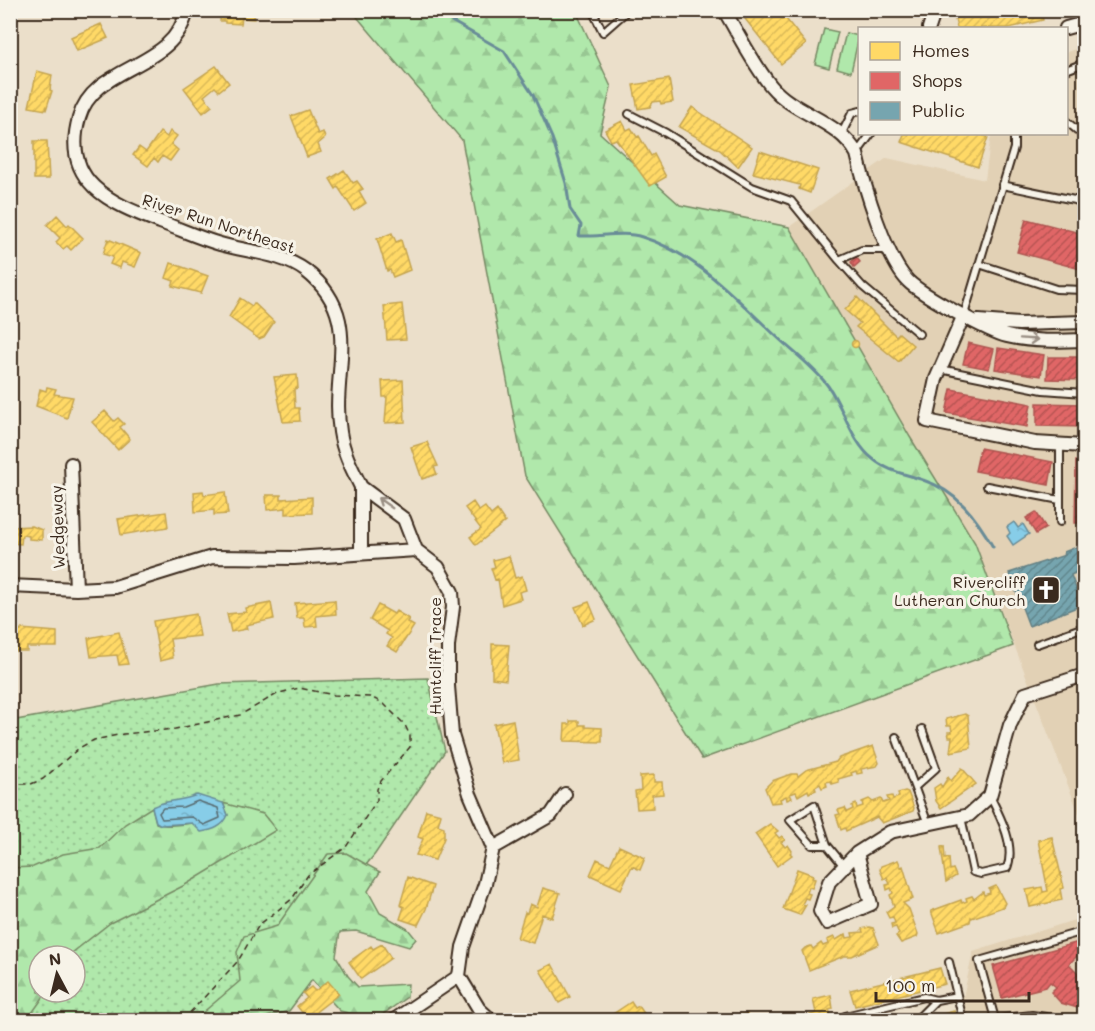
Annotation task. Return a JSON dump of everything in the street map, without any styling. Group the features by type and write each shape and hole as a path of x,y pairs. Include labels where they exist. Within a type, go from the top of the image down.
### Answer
{"street":[{"name":"River Run Northeast","path":"187,10 184,24 176,39 153,56 105,82 86,102 79,116 76,135 76,152 81,169 95,190 119,207 219,243 287,261 304,270 318,282 333,304 341,326 343,346 340,432 347,458 361,487 361,553"},
{"path":"724,10 771,86 796,107 851,141 889,250 907,280 995,332 1016,338 1084,340"},
{"path":"929,27 935,10"},
{"path":"1068,27 1084,23"},
{"path":"964,315 940,369 927,421 1035,443 1084,446"},
{"path":"977,321 1019,324 1084,322"},
{"name":"Wedgeway","path":"71,464 76,589"},
{"name":"River Run Northeast","path":"361,487 404,519 411,532 416,550"},
{"path":"10,586 76,589 128,584 185,563 212,557 294,558 416,550"},
{"name":"Huntcliff Trace","path":"416,550 438,567 452,592 448,686 452,735 470,795 493,848"},
{"path":"857,853 871,904 827,923 820,911 829,882 857,853 890,832 973,813 990,796 1010,725 1025,694 1084,675"},
{"path":"491,1020 479,1009 459,976 463,947 485,884 493,848 551,815 566,794"},
{"path":"394,1020 459,976"}],"lane":[{"path":"592,10 603,32 628,10"},
{"path":"1068,69 1084,63"},
{"path":"842,135 852,113 858,112"},
{"path":"629,114 666,133 752,187 791,201 862,286 919,334"},
{"path":"1068,123 1084,136"},
{"path":"857,153 870,135"},
{"path":"964,315 1014,148 1014,135"},
{"path":"1002,186 1084,202"},
{"path":"839,260 862,250 889,250"},
{"path":"979,264 1056,289 1084,290"},
{"path":"940,369 1042,390 1084,393"},
{"path":"1060,446 1060,522"},
{"path":"987,486 1060,500"},
{"path":"1037,644 1084,627"},
{"path":"915,787 936,768 922,729"},
{"path":"896,737 928,824"},
{"path":"961,817 973,872 981,874 1007,868 1010,858 1005,832 990,796"},
{"path":"826,845 812,845 790,820 814,805 826,845 844,866"},
{"path":"1066,1020 1032,1015 1016,1019 995,1019 979,961 1084,931"},
{"path":"949,962 963,1020"},
{"path":"841,1020 845,1016 924,997 936,1000 957,996"},
{"path":"910,1020 917,1019 936,1000"}],"path":[{"path":"10,784 31,784 43,779 79,748 94,740 123,734 175,729 240,715 279,693 299,688 334,695 370,698 383,703 405,725 410,736 410,747 381,781 377,789 377,800 346,847 308,875 292,899 259,924 238,961 183,1020"}],"shaded area":[{"path":"1084,46 1084,827 975,543 910,437 789,227 887,158 985,180 991,135 1068,135 1068,52"},
{"path":"1084,917 1084,1020 958,1020 973,952"}],"green space":[{"path":"352,11 576,11 611,87 600,133 680,205 789,227 910,437 975,543 1013,646 702,759 525,476 462,140"},
{"path":"824,29 838,32 829,68 815,64"},
{"path":"846,33 858,36 851,72 837,68"},
{"path":"428,678 445,751 375,854 252,1005 235,1020 11,1020 11,721 219,684"},
{"path":"223,803 263,814 276,830 185,885 110,923 83,944 27,944 27,1004 38,1004 27,1020 11,1020 10,868 33,867 63,854 100,848 125,824 152,807 156,823 163,825 192,823 228,815"},
{"path":"346,853 380,872 368,891 380,913 408,929 416,939 409,947 356,931 340,932 336,956 358,987 408,984 407,997 375,1020 340,1011 312,980 289,1011 262,1018 232,1014 226,1020 194,1020 240,981 237,952 244,936 277,926 328,854"}],"water":[{"path":"1014,522 1018,528 1023,524 1029,534 1013,545 1007,536 1010,533 1007,527"},
{"path":"197,795 223,803 228,815 220,825 201,832 192,823 161,825 156,822 152,807"}],"building: Homes":[{"path":"221,10 254,10 254,19 242,18 241,24 225,23 225,21 220,21"},
{"path":"738,10 779,10 806,44 781,64"},
{"path":"953,10 1040,10 1043,20 1013,27 957,27"},
{"path":"101,24 108,38 77,51 71,37"},
{"path":"216,66 229,83 219,91 215,87 204,96 212,106 203,113 184,88"},
{"path":"37,71 52,75 50,90 52,91 46,110 29,107"},
{"path":"669,79 673,102 661,104 660,101 653,102 650,107 638,109 633,85"},
{"path":"692,107 752,147 738,167 720,150 679,127"},
{"path":"308,110 318,134 323,132 325,138 318,144 321,152 307,157 291,116"},
{"path":"622,121 627,130 631,128 637,137 639,136 651,156 654,154 666,177 650,186 616,139 611,141 605,130"},
{"path":"170,131 177,136 171,144 178,150 170,161 162,156 158,162 154,158 148,166 133,155 139,147 146,152 160,132 167,137"},
{"path":"904,135 981,135 988,137 978,167 901,142"},
{"path":"34,141 47,141 49,179 34,179"},
{"path":"760,151 818,170 810,193 799,189 800,185 753,173"},
{"path":"344,170 353,183 357,181 363,189 359,191 366,203 354,211 330,179"},
{"path":"57,215 83,238 71,250 67,246 63,249 56,242 60,238 47,225"},
{"path":"392,233 396,242 401,240 410,270 393,277 390,270 387,271 377,239"},
{"path":"108,239 141,253 135,267 122,262 120,268 110,264 113,257 103,254"},
{"path":"171,263 208,276 201,293 172,286 174,281 166,278"},
{"path":"857,297 896,336 899,333 913,345 899,362 856,327 860,323 845,310"},
{"path":"240,298 252,306 254,303 274,322 264,337 259,339 229,317"},
{"path":"402,304 406,339 387,340 384,306"},
{"path":"855,341 858,344 855,347 852,344"},
{"path":"297,375 298,388 294,389 295,408 299,408 300,421 283,422 274,377"},
{"path":"403,380 405,422 385,423 387,397 383,397 382,381"},
{"path":"47,387 56,389 54,394 73,397 67,418 36,406 40,389 46,391"},
{"path":"105,411 114,421 118,418 124,424 120,427 130,439 118,450 92,422"},
{"path":"427,442 438,466 434,467 437,474 422,479 411,447"},
{"path":"203,491 204,495 225,492 228,514 214,515 214,510 195,512 194,492"},
{"path":"266,495 281,495 281,499 312,497 312,513 286,514 286,508 267,510"},
{"path":"473,502 479,511 485,507 491,515 497,510 505,522 476,545 470,537 481,529 465,508"},
{"path":"166,512 168,527 121,535 118,519"},
{"path":"32,526 42,530 42,540 29,539 29,536 22,535 21,544 10,543 10,527"},
{"path":"509,556 515,578 522,576 526,590 519,592 521,599 502,605 498,579 495,580 491,568 495,567 493,560"},
{"path":"335,600 336,614 316,616 317,626 305,627 304,618 297,618 295,603"},
{"path":"589,602 596,619 583,625 575,607"},
{"path":"271,603 274,619 246,625 247,629 231,632 227,614 246,612 245,608"},
{"path":"378,605 394,614 396,611 409,619 407,622 414,626 397,652 387,646 392,638 386,634 388,631 370,620"},
{"path":"196,614 200,636 170,639 173,658 160,661 153,621"},
{"path":"21,629 57,632 57,647 27,647 27,651 14,651 15,631 21,631"},
{"path":"119,632 128,664 119,665 117,655 91,657 88,638"},
{"path":"492,644 509,645 506,680 492,678"},
{"path":"965,714 968,716 971,748 950,752 952,737 949,737 948,732 952,732 951,726 947,726 946,719"},
{"path":"513,720 519,760 502,763 494,724"},
{"path":"570,721 579,721 579,725 585,725 585,727 602,728 602,742 564,741 565,724 570,724"},
{"path":"873,746 879,763 877,766 861,769 862,773 857,774 856,771 851,773 852,775 838,779 839,782 832,784 831,781 826,782 827,786 822,788 820,784 815,787 816,790 809,793 808,790 798,796 796,792 790,794 792,798 787,800 786,796 780,799 781,802 771,803 765,788 772,781 791,774 798,776 806,770 836,762 839,758"},
{"path":"962,768 976,784 941,808 936,801 934,788 940,784 942,787 948,777 951,781"},
{"path":"654,775 654,782 662,782 663,794 652,795 653,808 637,809 635,791 641,790 640,776"},
{"path":"908,792 913,811 882,823 877,817 846,831 845,828 841,830 836,815 840,814 838,810 845,808 847,812 856,804 857,808 863,806 862,802 869,799 873,802 881,799 883,803 889,801 887,797 892,796 893,799 899,797 898,793"},
{"path":"426,810 441,814 438,825 444,827 444,838 435,860 416,855 423,839 418,837"},
{"path":"770,824 778,831 775,833 779,838 782,836 785,840 781,842 785,847 788,845 792,851 790,853 792,855 777,866 755,834"},
{"path":"1052,837 1064,888 1060,889 1062,900 1030,907 1026,890 1042,887 1043,892 1048,891 1038,840"},
{"path":"619,846 645,858 640,870 632,866 621,889 590,875 597,859 610,865"},
{"path":"944,846 945,859 949,858 950,870 953,869 956,876 946,882 941,847"},
{"path":"898,860 901,867 903,866 913,899 903,903 909,909 918,934 917,937 901,943 896,936 899,934 896,927 892,928 891,924 895,923 893,917 889,918 886,912 894,906 890,895 893,893 891,888 887,890 886,885 890,884 887,877 884,879 880,870 881,866"},
{"path":"797,869 813,875 812,878 815,879 812,888 809,887 807,893 810,894 802,904 806,905 800,915 783,909"},
{"path":"408,877 433,886 418,925 400,919 404,907 400,905"},
{"path":"996,886 1005,903 1003,907 971,917 970,922 939,933 931,911 961,900 962,903 967,901 966,898 972,896 974,899 983,892 984,895 990,893 989,889"},
{"path":"543,888 560,893 552,918 542,914 533,943 517,938 525,912 527,913 530,904 537,907"},
{"path":"873,928 879,944 852,956 844,956 809,970 802,951 805,948 811,946 813,949 821,943 823,946 828,944 827,940 834,937 836,940 846,934 847,938 853,937 852,933 863,932 862,929"},
{"path":"382,944 391,958 361,979 349,962 371,946 373,949"},
{"path":"552,964 570,997 559,1003 540,970"},
{"path":"940,968 945,984 855,1006 850,990"},
{"path":"328,981 339,994 317,1011 324,1020 308,1020 297,1006 307,998 303,993 311,987 315,991"},
{"path":"831,995 833,1009 829,1010 833,1020 812,1020 810,1015 816,1013 813,999"},
{"path":"631,1002 635,1008 639,1006 645,1015 641,1017 643,1020 617,1020 613,1014"},
{"path":"954,1011 957,1020 931,1020 940,1015"},
{"path":"747,1014 749,1020 720,1020 719,1017"}],"building: Shops":[{"path":"1026,219 1084,234 1084,270 1017,252"},
{"path":"856,257 860,262 854,267 851,262"},
{"path":"968,343 994,349 989,369 963,364"},
{"path":"998,348 1044,355 1041,376 995,369"},
{"path":"1048,357 1084,357 1084,380 1047,379"},
{"path":"951,389 1031,404 1027,427 946,413"},
{"path":"1037,403 1084,404 1084,427 1037,426"},
{"path":"980,448 1053,462 1049,485 975,471"},
{"path":"1076,461 1084,461 1084,523 1075,523"},
{"path":"1036,512 1046,528 1036,534 1026,518"},
{"path":"1079,942 1082,951 1069,964 1084,979 1084,1010 1061,1003 1051,992 1056,987 1050,982 1046,987 1002,998 993,966"}],"building: Public":[{"name":"Rivercliff Lutheran Church","path":"1084,544 1084,569 1071,575 1082,605 1029,626 1009,573 1065,555 1064,552"}],"waterway":[{"path":"432,10 504,51 533,95 552,138 566,183 570,209 581,225 579,236 635,235 681,254 698,266 731,293 822,379 834,395 853,434 865,452 884,466 935,485 956,498 980,525 993,547"}],"place":[{"name":"Rivercliff Lutheran Church","path":"1046,590"}]}
